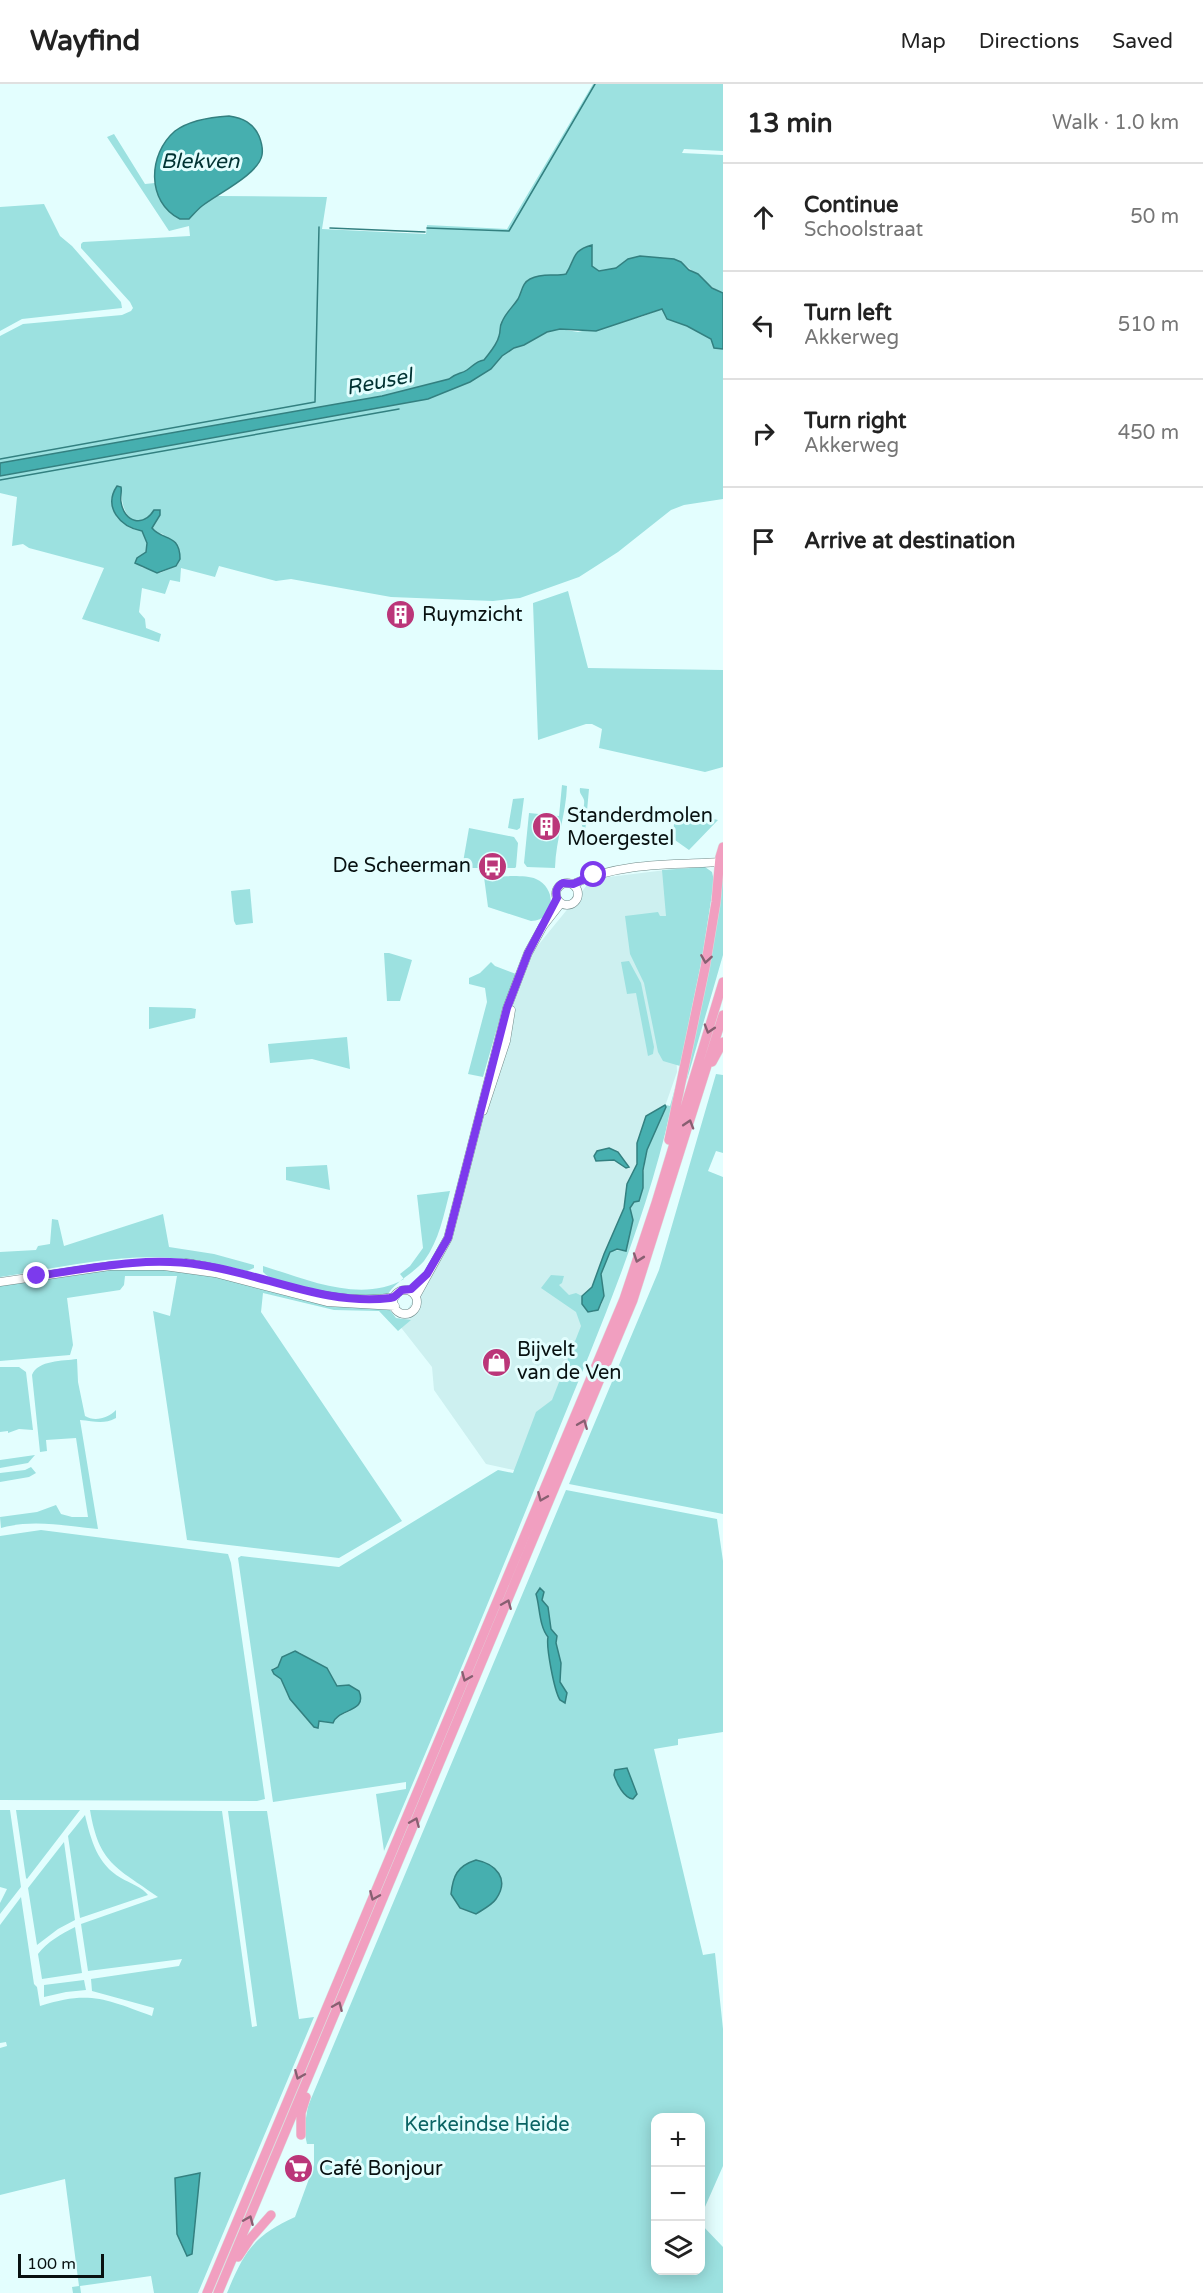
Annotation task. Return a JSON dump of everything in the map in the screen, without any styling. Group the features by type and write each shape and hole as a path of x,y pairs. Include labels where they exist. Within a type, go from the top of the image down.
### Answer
{"highway":[{"path":"656,1203 705,968 723,847"},
{"path":"207,2293 624,1299 656,1203 723,982"},
{"path":"219,2293 633,1300 723,1015"},
{"path":"704,1078 723,1042"},
{"path":"301,2135 301,2113 309,2087 308,2080"},
{"path":"219,2293 223,2292 240,2254 270,2215"}],"main road":[{"path":"575,887 600,874 627,867 721,862"},
{"path":"567,882 575,887 578,898 574,903 567,905 559,901 556,892 560,885 567,882"},
{"path":"0,1282 110,1266 183,1268 256,1280 336,1297 382,1299 394,1302 399,1312 410,1313 417,1306 416,1296 448,1238 507,1008 528,953 559,901"},
{"path":"394,1302 399,1292 409,1290 427,1274"},
{"path":"409,1290 416,1296"}],"shaded area":[{"path":"666,870 671,914 677,1072 536,1475 486,1464 434,1390 432,1367 399,1325 446,1241 526,960 592,879"}],"green space":[{"path":"593,84 723,84 723,151 684,149 682,153 723,155 723,293 674,259 628,259 616,268 599,271 592,266 591,246 580,250 574,256 566,274 540,276 527,281 518,299 504,318 497,343 484,360 449,379 382,396 0,463 0,336 23,324 122,315 131,311 133,308 130,302 81,248 83,242 190,236 189,226 169,231 107,137 114,134 145,184 155,183 164,204 180,219 190,218 200,207 216,196 327,197 322,229 426,234 427,225 507,229"},
{"path":"44,204 60,236 72,246 121,302 122,308 22,319 0,331 0,207"},
{"path":"662,309 667,319 712,339 714,348 723,349 723,499 684,505 671,510 618,552 579,577 520,598 493,601 391,597 291,579 276,581 219,566 215,577 181,568 180,582 170,580 165,594 142,588 139,612 145,619 146,628 161,634 159,642 82,619 104,568 29,548 23,544 12,546 17,497 0,493 0,476 428,399 470,382 491,369 502,356 514,348 547,332 560,329 578,332 641,317","holes":["122,489 126,513 136,522 142,522 155,510 152,528 154,532 163,534 178,564 176,566 160,573 141,567 137,558 146,552 147,543 142,531 130,528 113,492"]},
{"path":"568,591 588,668 723,670 723,767 705,772 599,748 602,729 592,724 538,740 533,603"},
{"path":"562,785 567,786 555,868 527,867 524,863 529,813 559,816"},
{"path":"580,788 589,789 585,833 579,818 584,802"},
{"path":"524,798 520,828 517,830 508,828 513,799"},
{"path":"676,810 718,820 689,850 672,838"},
{"path":"469,828 514,837 518,843 516,867 462,868"},
{"path":"705,867 712,872 714,881 702,959 680,1066 663,1061 658,1052 644,983 630,954 625,916 658,912 660,916 666,916 662,870"},
{"path":"723,871 723,955 686,1083"},
{"path":"518,876 536,879 548,889 551,903 549,910 539,919 531,921 488,907 484,877"},
{"path":"250,889 253,923 236,925 231,891"},
{"path":"384,953 412,960 400,1001 387,1001"},
{"path":"629,961 641,983 654,1047 653,1054 648,1056 636,993 627,994 621,962"},
{"path":"491,962 495,966 516,974 501,1014 483,1077 468,1074 487,1002 485,988 469,984 469,978 480,973"},
{"path":"149,1007 196,1009 195,1018 149,1029"},
{"path":"347,1037 350,1069 312,1059 270,1063 268,1044"},
{"path":"716,1074 723,1075 723,1153 716,1151 708,1171 723,1177 723,1514 569,1484 659,1270"},
{"path":"676,1085 654,1175 625,1263 493,1592 384,1851 376,1794 406,1789 406,1782 273,1802 238,1558 241,1556 339,1567 498,1470 513,1473 536,1412 552,1400 581,1326 576,1312 541,1288 551,1275 564,1276 559,1285 569,1295 576,1293 582,1296 586,1310 593,1312 598,1309 603,1300 602,1269 612,1250 626,1251 630,1208 634,1202 639,1201 647,1150 666,1105 670,1106","holes":["292,1652 299,1652 329,1671 337,1686 346,1685 350,1711 335,1718 333,1723 319,1721 314,1727 287,1694 281,1679 273,1668 278,1667"]},
{"path":"327,1165 330,1190 286,1180 286,1167"},
{"path":"450,1191 434,1245 424,1261 404,1278 400,1274 410,1266 423,1248 417,1195"},
{"path":"163,1214 169,1247 214,1254 254,1265 254,1268 247,1271 191,1260 160,1257 114,1259 0,1277 0,1252 36,1250 38,1246 50,1244 52,1219 58,1220 64,1246"},
{"path":"263,1266 334,1287 352,1289 387,1286 402,1280 387,1296 355,1297 313,1292 278,1282 263,1272"},
{"path":"172,1268 387,1306 396,1318 411,1320 398,1331 379,1311 334,1310 263,1293 261,1312 402,1521 339,1558 187,1540 153,1311 170,1316 177,1276 125,1276 124,1285 120,1290 67,1298 73,1345 70,1355 0,1361 0,1284 114,1269"},
{"path":"77,1359 78,1382 85,1416 93,1419 101,1418 116,1410 116,1418 107,1421 80,1420 98,1529 37,1524 1,1528 0,1517 37,1512 56,1505 61,1514 88,1517 76,1438 46,1440 47,1451 40,1452 32,1375 35,1370 45,1364"},
{"path":"0,1367 19,1367 26,1372 33,1430 19,1429 8,1433 8,1431 0,1432"},
{"path":"35,1455 28,1463 0,1468 0,1460"},
{"path":"31,1467 36,1473 29,1477 0,1482 0,1473 25,1470"},
{"name":"Kerkeindse Heide","path":"566,1490 717,1519 723,1561 723,1732 678,1739 678,1745 654,1749 703,1955 715,1953 723,2029 723,2166 705,2207 705,2113 651,2113 651,2275 705,2275 705,2228 723,2247 723,2293 227,2293 239,2266 252,2247 269,2231 295,2217 314,2165 314,2144 307,2144 304,2130 308,2106"},
{"path":"41,1530 228,1554 265,1799 257,1801 0,1800 0,1536"},
{"path":"0,1810 10,1810 21,1887 0,1914 0,1903 7,1889 0,1887"},
{"path":"16,1810 80,1810 27,1879 26,1878"},
{"path":"90,1810 222,1811 252,2027 257,2026 228,1811 267,1811 299,2019 314,2017 198,2293 154,2293 151,2276 80,2286 81,2293 73,2293 72,2287 79,2286 65,2179 0,2195 0,2048 7,2046 6,2042 0,2043 0,1925 21,1897 34,1984 37,1987 40,2006 72,1998 97,1999 152,2016 154,2008 92,1991 91,1979 179,1966 182,1959 88,1971 81,1924 158,1897 120,1871 104,1853","holes":["199,2173 193,2248 182,2242 177,2234 175,2178"]},
{"path":"85,1815 96,1851 106,1866 148,1895 80,1918 68,1836"},
{"path":"64,1842 75,1920 58,1929 37,1945 28,1888"},
{"path":"75,1927 82,1973 42,1979 38,1954 55,1939"},
{"path":"84,1980 86,1990 44,1997 44,1985"}],"water":[{"name":"Blekven","path":"229,116 247,122 257,131 262,150 259,162 246,176 202,206 189,219 180,219 169,211 156,190 156,164 160,152 166,141 181,127 201,120"},
{"path":"592,245 592,266 599,271 616,268 628,259 640,256 674,259 698,274 712,288 723,293 723,349 714,348 711,339 687,326 667,319 662,309 596,331 560,329 547,332 514,348 502,356 491,369 470,382 428,399 0,476 0,463 382,396 449,379 484,360 497,342 504,318 518,299 527,281 540,276 566,274 577,253"},
{"path":"117,486 121,487 123,509 130,518 140,521 150,516 154,510 160,510 160,515 152,528 177,545 180,559 176,566 157,573 135,563 137,558 146,552 147,543 142,531 127,525 116,515 112,501"},
{"path":"665,1105 647,1150 643,1170 643,1188 639,1201 634,1202 630,1208 633,1220 626,1251 617,1249 610,1252 601,1274 604,1296 598,1310 588,1312 582,1304 582,1296 592,1287 624,1208 627,1184 637,1164 637,1143 646,1116"},
{"path":"609,1148 618,1152 629,1167 626,1168 614,1160 596,1161 594,1156 597,1151"},
{"path":"540,1588 544,1592 542,1600 548,1607 551,1629 557,1636 556,1643 561,1663 560,1682 567,1693 565,1703 560,1700 553,1678 548,1637 541,1622 536,1594"},
{"path":"295,1651 327,1668 337,1686 349,1685 359,1691 361,1698 356,1707 340,1715 333,1723 319,1721 318,1728 314,1727 290,1699 281,1679 272,1670 278,1667 282,1657"},
{"path":"627,1768 637,1794 633,1799 624,1793 614,1775 615,1770"},
{"path":"476,1860 495,1869 502,1885 494,1901 476,1914 460,1908 451,1894 457,1873 464,1865"},
{"path":"200,2173 192,2254 187,2256 177,2234 175,2178"}],"waterway":[{"path":"427,228 509,231 595,84"},
{"path":"0,459 315,402 319,227"},
{"path":"330,228 425,232"},
{"path":"0,480 399,409"}],"place":[{"name":"Ruymzicht","path":"401,615"},
{"name":"Standerdmolen Moergestel","path":"546,827"},
{"name":"De Scheerman","path":"492,866"},
{"name":"Bijvelt van de Ven","path":"496,1362"},
{"name":"Café Bonjour","path":"298,2169"}],"route":[{"path":"37,1276 118,1263 165,1261 216,1268 344,1298 390,1298 402,1290 411,1289 427,1274 448,1238 487,1079 507,1008 528,953 557,898 558,887 563,883 573,884 594,875"}],"water label":[{"name":"Reusel","path":"379,382"}]}
